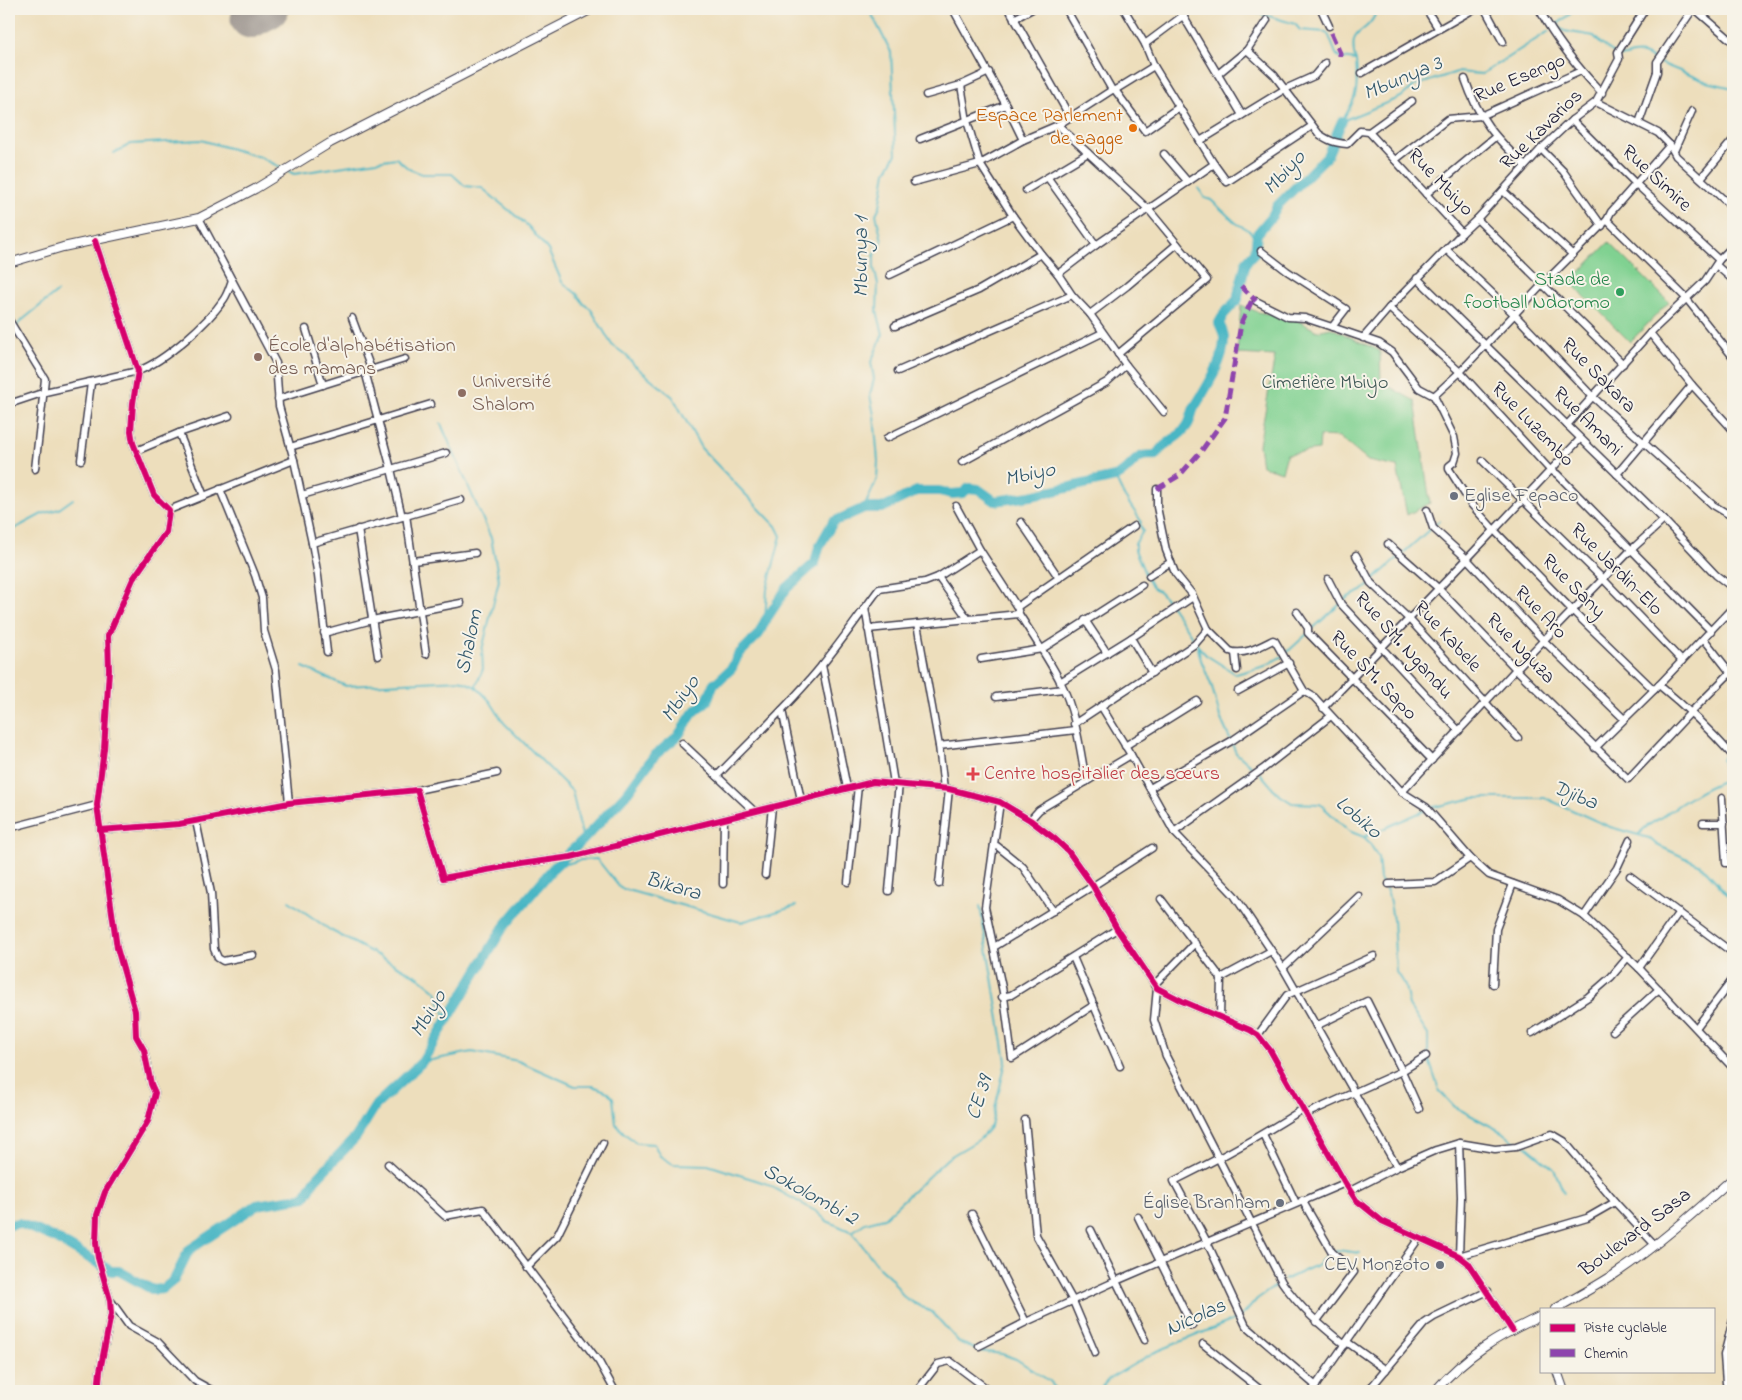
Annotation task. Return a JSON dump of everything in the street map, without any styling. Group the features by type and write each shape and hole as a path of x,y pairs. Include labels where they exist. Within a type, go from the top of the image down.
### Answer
{"street":[{"path":"9,263 63,247 199,218 255,189 330,143 592,9"},
{"path":"953,9 989,72 1023,140"},
{"path":"1009,9 1070,117"},
{"path":"1014,19 1032,9"},
{"path":"1066,9 1114,90 1145,132 1179,107"},
{"path":"1124,9 1145,44 1154,66 1227,182 1312,126"},
{"path":"1179,9 1242,115"},
{"path":"1320,9 1329,26"},
{"path":"1426,9 1438,28"},
{"path":"1362,73 1474,9"},
{"path":"1484,9 1503,42"},
{"path":"1539,9 1550,29 1581,71 1602,93"},
{"name":"Rue Kavarios","path":"1477,219 1541,149 1572,120 1596,102 1602,93 1618,55 1646,9"},
{"path":"1639,123 1657,72 1657,62 1694,9 1733,42"},
{"path":"1145,44 1184,15"},
{"path":"1218,74 1247,50 1267,20"},
{"path":"1247,50 1274,75 1312,126 1332,142 1347,144 1360,131 1369,132 1412,101"},
{"path":"1200,141 1285,89 1314,76 1325,63"},
{"path":"914,182 980,164 1023,140 1058,125 1154,66"},
{"name":"Rue Esengo","path":"1395,160 1448,119 1481,116 1581,71"},
{"path":"926,95 961,85 989,72"},
{"path":"1465,79 1481,116 1495,137 1525,166"},
{"path":"961,85 967,121 980,164 1013,216 1041,254 1072,295 1090,314 1126,365 1164,412"},
{"path":"1596,102 1658,133 1672,148 1676,156 1733,208"},
{"path":"920,139 1006,105"},
{"path":"1256,301 1288,317 1305,318 1379,344 1392,352 1418,388 1434,396 1460,372 1604,223 1611,212 1636,184 1672,148 1692,111"},
{"name":"Rue Simire","path":"1572,120 1718,262 1733,280"},
{"path":"1058,125 1149,210 1207,280 1118,354"},
{"name":"Rue Mbiyo","path":"1369,132 1462,233 1477,219 1623,364"},
{"path":"1426,194 1495,137"},
{"path":"1701,178 1733,140"},
{"path":"1541,149 1563,171 1604,223 1686,298 1733,357"},
{"path":"1026,190 1088,153"},
{"path":"1164,154 1188,182"},
{"path":"1058,274 1096,245 1214,164"},
{"path":"1048,178 1096,245"},
{"path":"1503,191 1573,255"},
{"path":"890,275 1013,216"},
{"path":"199,218 276,363 278,399 302,495 318,576 327,652"},
{"path":"1363,338 1417,278 1462,233"},
{"path":"95,241 138,371 131,432 136,451 154,495 169,510"},
{"path":"1090,314 1177,244"},
{"path":"1567,425 1650,333 1706,281 1718,262 1733,246"},
{"name":"Rue Sakara","path":"1446,249 1515,315 1594,397 1713,506 1733,517"},
{"path":"1261,251 1287,271 1346,309 1332,327"},
{"path":"895,326 979,290 1041,254"},
{"name":"Rue Amani","path":"1417,278 1664,520 1716,575 1733,588"},
{"path":"9,404 45,392 91,383 152,366 196,330 225,298 232,280"},
{"path":"898,372 1072,295"},
{"name":"Rue Luzembo","path":"1389,308 1460,372 1550,470 1557,474 1711,631"},
{"path":"352,318 368,370 404,516 413,561 426,654"},
{"path":"9,320 46,379 35,469"},
{"path":"306,329 323,385"},
{"path":"887,438 1102,332"},
{"path":"1650,333 1692,385 1733,430"},
{"path":"278,399 404,359"},
{"path":"962,462 1107,382 1126,365"},
{"path":"81,460 91,383"},
{"path":"1617,474 1692,385"},
{"name":"Rue Sany","path":"1434,396 1454,437 1457,453 1449,469 1471,504 1573,611 1657,688 1691,712 1730,752"},
{"path":"290,447 431,404"},
{"path":"136,451 229,416"},
{"path":"180,433 204,496"},
{"path":"1323,708 1580,439"},
{"path":"302,495 446,452"},
{"path":"169,510 294,460"},
{"name":"Rue Jardin-Elo","path":"1483,461 1603,579 1682,661"},
{"path":"1157,489 1157,507 1166,550 1175,574 1193,597 1208,629 1234,653 1252,650 1273,640 1289,663 1304,691 1314,697 1402,792 1428,810 1470,858 1489,875 1558,900 1584,916 1639,968 1733,1068"},
{"path":"220,490 255,575 262,598 264,631 276,670 289,803"},
{"path":"312,543 462,500"},
{"path":"956,506 980,550 1017,607 1019,614 1042,649 1060,682 1075,727 1086,782"},
{"path":"98,1391 111,1314 110,1300 98,1258 96,1243 97,1215 105,1192 148,1121 155,1093 151,1084 144,1050 136,1036 135,1011 117,948 105,875 103,842 97,805 104,749 109,670 108,636 133,579 166,532 169,510"},
{"name":"Rue Aro","path":"1427,510 1432,526 1544,641 1624,719"},
{"path":"1402,792 1484,702 1631,550 1664,520"},
{"path":"1021,522 1059,578"},
{"path":"1017,607 1134,526"},
{"path":"358,529 378,656"},
{"name":"Rue Nguza","path":"1388,544 1438,588 1516,669 1628,779 1691,712"},
{"path":"717,776 782,710 822,665 879,588 925,582 938,577 980,550"},
{"path":"413,561 475,553"},
{"name":"Rue Kabele","path":"1356,556 1371,583 1409,619 1518,738"},
{"path":"1150,576 1171,562"},
{"path":"938,577 968,619"},
{"name":"Rue SM. Ngandu","path":"1328,579 1340,604 1459,731"},
{"path":"981,659 1042,649 1142,585"},
{"path":"1060,682 1193,597"},
{"path":"324,633 372,620 461,603"},
{"path":"865,607 897,783 889,891"},
{"path":"1595,748 1657,688 1733,607"},
{"name":"Rue SM. Sapo","path":"1297,612 1308,628 1308,633 1432,760"},
{"path":"868,629 1019,614"},
{"path":"1726,615 1733,624"},
{"path":"1086,620 1107,653"},
{"path":"917,624 947,789 939,884"},
{"path":"939,746 1075,727 1101,706 1195,644 1208,629"},
{"path":"1131,638 1152,673"},
{"path":"1691,712 1732,673 1704,639"},
{"path":"1234,653 1236,670"},
{"path":"1238,691 1289,663"},
{"path":"822,665 847,788"},
{"path":"996,697 1063,689"},
{"path":"1150,788 1233,740 1304,691"},
{"path":"1125,746 1197,701"},
{"path":"1101,706 1131,754 1174,832 1234,895 1283,968 1397,1167"},
{"path":"782,710 801,800"},
{"path":"1174,832 1263,769 1331,716"},
{"path":"682,743 754,811"},
{"path":"1030,820 1039,810 1131,754"},
{"path":"100,830 179,824 289,803 417,790 497,773"},
{"path":"417,790 443,878 571,857 873,782 947,789 1000,802 1030,820 1068,851 1093,886 1117,929 1156,986 1182,1001 1258,1035 1270,1050 1356,1200 1382,1221 1459,1256 1468,1263 1512,1330"},
{"path":"848,882 858,786"},
{"path":"1722,798 1730,863"},
{"path":"1000,802 985,907 1003,997 1012,1058 1094,1004"},
{"path":"9,828 97,805"},
{"path":"765,875 772,807"},
{"path":"723,884 724,819"},
{"path":"196,821 211,893 214,949 218,958 223,961 253,955"},
{"path":"1704,823 1724,824"},
{"path":"1584,916 1617,868 1630,840"},
{"path":"994,845 998,846 1023,868 1053,911"},
{"path":"994,947 1152,848"},
{"path":"1389,884 1435,882 1470,858"},
{"path":"1630,876 1733,953"},
{"path":"1493,984 1496,929 1513,884"},
{"path":"1283,968 1359,896"},
{"path":"1161,899 1221,978 1220,1017"},
{"path":"1639,968 1679,912"},
{"path":"1003,997 1011,995 1117,929"},
{"path":"1195,942 1156,986 1154,1020 1166,1056 1282,1282 1292,1297 1316,1322 1386,1370"},
{"path":"1221,978 1272,951"},
{"path":"1073,956 1120,1066"},
{"path":"1258,1035 1287,995 1374,956"},
{"path":"1532,1033 1588,997 1611,977 1628,957"},
{"path":"1696,1028 1733,979"},
{"path":"1613,1031 1659,989"},
{"path":"1316,1026 1367,1001 1419,1109"},
{"path":"1419,1238 1314,1388 1246,1326 1207,1242 1174,1181 1219,1159 1304,1112 1402,1071 1426,1056"},
{"path":"1025,1120 1036,1235 1073,1301 1095,1353"},
{"path":"1263,1134 1299,1202 1332,1252 1354,1272 1316,1322"},
{"path":"1350,1191 1397,1167 1436,1150 1459,1143 1495,1149 1516,1147 1552,1134 1564,1141 1615,1202 1655,1245"},
{"path":"526,1267 557,1236 603,1143"},
{"path":"1459,1143 1461,1197 1459,1256"},
{"path":"388,1164 445,1216 483,1209 599,1362 615,1391"},
{"name":"Boulevard Sasa","path":"1557,1308 1615,1274 1655,1245 1733,1178"},
{"path":"979,1346 1026,1322 1116,1281 1345,1183"},
{"path":"1459,1256 1587,1218 1615,1202"},
{"path":"972,1214 1026,1322"},
{"path":"1138,1217 1192,1326"},
{"path":"1091,1230 1145,1340"},
{"path":"1379,1391 1370,1389 1425,1322 1488,1291"},
{"path":"110,1300 129,1326 158,1342 195,1381 213,1391"},
{"path":"1435,1391 1475,1352 1512,1330 1540,1316"},
{"path":"1733,1320 1724,1355 1726,1383 1733,1384"},
{"path":"1203,1344 1262,1391"},
{"path":"917,1391 938,1364 950,1361 990,1391"},
{"path":"1557,1372 1564,1391"}],"green space":[{"name":"Stade de football Ndoromo","path":"1609,242 1669,302 1630,342 1570,282"},
{"name":"Cimetière Mbiyo","path":"1241,305 1258,312 1295,319 1317,331 1331,328 1380,351 1381,382 1415,401 1430,503 1407,515 1397,467 1368,461 1339,437 1320,436 1319,450 1287,454 1282,472 1262,466 1259,445 1275,356 1237,354"}],"waterway":[{"name":"Mbunya 1","path":"864,508 877,479 878,461 874,415 870,395 874,379 871,362 883,334 877,311 878,284 874,268 874,256 882,241 876,214 880,206 886,172 896,154 891,52 869,9"},
{"path":"1252,9 1295,24 1300,30 1326,32 1336,54 1340,58 1356,60 1356,92 1342,121"},
{"path":"1355,59 1354,41 1356,36 1371,22 1375,15 1373,9"},
{"name":"Mbunya 3","path":"1553,28 1576,9"},
{"path":"1557,25 1564,31 1594,36 1601,44 1617,55"},
{"name":"Mbunya 3","path":"1342,121 1401,97 1414,86 1457,72 1482,74 1549,31"},
{"path":"1621,56 1640,54 1656,61"},
{"path":"1660,63 1707,82 1733,88"},
{"name":"Mbiyo","path":"9,1225 19,1223 55,1238 111,1271 119,1271 153,1290 163,1289 174,1280 189,1250 257,1205 305,1197 315,1180 356,1137 376,1105 422,1062 503,928 554,867 583,840 627,793 654,756 678,736 693,713 707,701 714,683 732,668 738,655 759,634 765,621 787,588 815,563 819,547 833,522 864,508 882,508 917,491 939,491 952,494 963,493 969,488 978,489 995,501 1031,496 1115,477 1123,473 1140,457 1156,455 1184,430 1218,365 1224,338 1219,323 1224,314 1238,299 1246,262 1255,252 1257,234 1272,216 1277,206 1327,156 1342,121"},
{"path":"114,153 131,144 201,140 260,157 284,169"},
{"path":"288,171 294,174 396,158 409,169 422,174 452,174 465,186 482,188 528,226 548,250 562,282 590,308 612,345 673,397 701,448 776,526 781,536 767,589 765,621"},
{"path":"1198,188 1205,198 1211,200 1236,223 1250,231 1255,239"},
{"path":"16,327 57,292"},
{"name":"Shalom","path":"441,424 491,538 499,580 482,650 483,669 476,686"},
{"name":"Lobiko","path":"1115,477 1124,496 1141,521 1140,525 1143,531 1135,544 1135,550 1146,576 1152,587 1167,600 1197,644 1220,717 1236,753 1256,770"},
{"path":"9,526 14,529 42,514 59,509 73,499"},
{"path":"1372,581 1439,521"},
{"path":"1310,631 1348,597 1362,591 1369,585"},
{"path":"1198,646 1206,655 1236,674 1265,666 1284,655 1307,634"},
{"name":"Shalom","path":"303,667 346,686 460,680 476,687 490,701 504,723 572,791 583,840"},
{"name":"Djiba","path":"1639,834 1646,827 1691,797 1725,780 1726,774 1722,760 1726,752"},
{"name":"Lobiko","path":"1260,773 1278,794 1292,803 1320,804 1349,831 1364,837 1369,842 1378,857 1380,879 1388,893 1393,919 1396,972 1405,986 1409,1006 1428,1035 1428,1057 1439,1090 1455,1107 1502,1132 1513,1141 1521,1143"},
{"name":"Djiba","path":"1430,808 1474,798 1545,798 1610,827 1649,838 1657,845 1701,865 1727,894 1733,898"},
{"name":"Djiba","path":"1364,837 1426,810"},
{"name":"Bikara","path":"554,867 581,860 597,859 620,888 741,922 796,906"},
{"path":"289,901 330,930 420,978 436,991 447,1021"},
{"name":"CE 39","path":"852,1232 865,1223 884,1218 948,1158 980,1139 991,1126 1006,1061 980,906"},
{"name":"Sokolombi 2","path":"422,1062 472,1052 518,1061 575,1086 593,1086 608,1092 613,1098 616,1124 637,1143 654,1144 660,1156 673,1164 708,1165 765,1183 817,1212 827,1221 852,1232 879,1267 891,1278 904,1297 933,1313 959,1342 979,1351 1002,1354 1016,1359 1051,1382 1056,1391"},
{"name":"Lobiko","path":"1525,1145 1554,1169 1564,1193"},
{"name":"Nicolas","path":"1284,1280 1315,1266 1337,1250 1360,1253"},
{"name":"Nicolas","path":"1095,1391 1099,1390 1109,1379 1153,1353 1236,1319 1245,1313 1257,1299 1280,1283"}],"runway":[{"path":"250,19 269,9"}],"marked path":[{"path":"1331,33 1340,53 1340,58"},
{"path":"1241,286 1256,301"},
{"path":"1157,489 1180,475 1202,450 1225,418 1241,324 1253,298"}],"cycle path":[{"path":"95,241 138,371 131,431 133,443 154,495 169,510 166,532 133,579 108,636 109,670 104,749 97,805 117,948 135,1011 136,1036 144,1050 151,1084 155,1093 148,1121 105,1192 97,1215 96,1243 98,1258 110,1300 111,1314 98,1391"},
{"path":"100,830 179,824 289,803 417,790 443,878 571,857 873,782 949,789 1000,802 1030,820 1068,851 1093,886 1117,929 1157,988 1258,1035 1270,1050 1356,1200 1382,1221 1459,1256 1468,1263 1512,1330"}],"place":[{"name":"Espace Parlement de sagge","path":"1133,128"},
{"name":"Stade de football Ndoromo","path":"1620,292"},
{"name":"École d'alphabétisation des mamans","path":"258,357"},
{"name":"Université Shalom","path":"462,393"},
{"name":"Eglise Fepaco","path":"1454,496"},
{"name":"Centre hospitalier des sœurs","path":"973,774"},
{"name":"Église Branham","path":"1280,1203"},
{"name":"CEV Monzoto","path":"1440,1265"}]}
